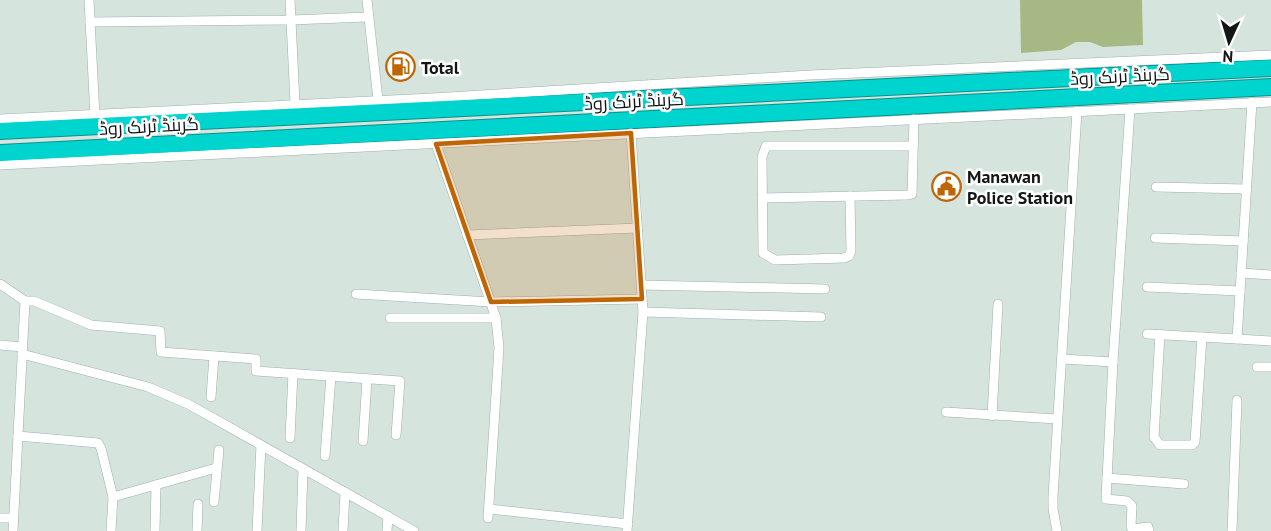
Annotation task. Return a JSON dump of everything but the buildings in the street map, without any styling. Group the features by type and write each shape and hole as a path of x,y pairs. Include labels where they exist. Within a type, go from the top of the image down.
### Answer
{"highway":[{"name":"گرینڈ ٹرنک روڈ","path":"0,131 95,119 939,77 1082,77 1269,61"},
{"path":"1080,104 1082,77"},
{"name":"گرینڈ ٹرنک روڈ","path":"0,153 1080,104 1271,87"}],"street":[{"path":"89,0 95,119"},
{"path":"290,0 295,103"},
{"path":"0,119 95,119 295,103 384,104 367,17 367,0"},
{"path":"90,22 367,17"},
{"path":"939,77 1269,61"},
{"path":"1237,339 1252,102"},
{"path":"0,165 914,119 1080,104 1130,109 1271,102"},
{"path":"1057,531 1053,509 1057,419 1080,104"},
{"path":"1130,109 1106,499 1127,501 1132,506 1132,529 1148,527 1149,531"},
{"path":"762,198 912,194 914,119"},
{"path":"436,144 496,318 499,348 489,513 627,527 643,312 632,133"},
{"path":"850,196 851,251 849,256 775,260 765,255 762,250 762,153 766,146 913,146"},
{"path":"1156,187 1247,189"},
{"path":"468,235 638,228"},
{"path":"1155,237 1243,241"},
{"path":"1241,273 1271,275"},
{"path":"0,284 25,301 34,301 91,325 160,331 161,352 256,359 256,371 400,381 396,435"},
{"path":"642,285 825,290"},
{"path":"1147,287 1240,291"},
{"path":"356,294 490,302 642,299"},
{"path":"12,531 25,301"},
{"path":"992,416 998,304"},
{"path":"643,312 821,317"},
{"path":"390,318 496,318"},
{"path":"1147,334 1271,341"},
{"path":"1160,334 1154,437 1160,445 1192,446 1195,442 1202,337"},
{"path":"0,345 148,387 188,404 414,531"},
{"path":"211,397 214,356"},
{"path":"1062,359 1113,362"},
{"path":"1257,367 1271,367"},
{"path":"290,438 293,374"},
{"path":"325,456 331,376"},
{"path":"363,441 367,379"},
{"path":"1232,531 1237,400"},
{"path":"946,412 1057,419"},
{"path":"18,436 98,443 113,497 111,531"},
{"path":"257,531 261,445"},
{"path":"214,502 219,450"},
{"path":"113,497 216,468"},
{"path":"300,531 303,469"},
{"path":"1107,478 1184,484"},
{"path":"154,531 156,485"},
{"path":"343,531 345,492"},
{"path":"197,531 198,504"},
{"path":"387,531 388,516"},
{"path":"0,518 13,518"}],"highlighted area":[{"path":"631,133 642,299 491,302 436,144"}],"green space":[{"path":"1020,0 1142,0 1143,45 1103,47 1090,42 1076,42 1061,50 1021,53"}],"place":[{"name":"Total","path":"400,67"},
{"name":"Manawan Police Station","path":"946,186"}]}
